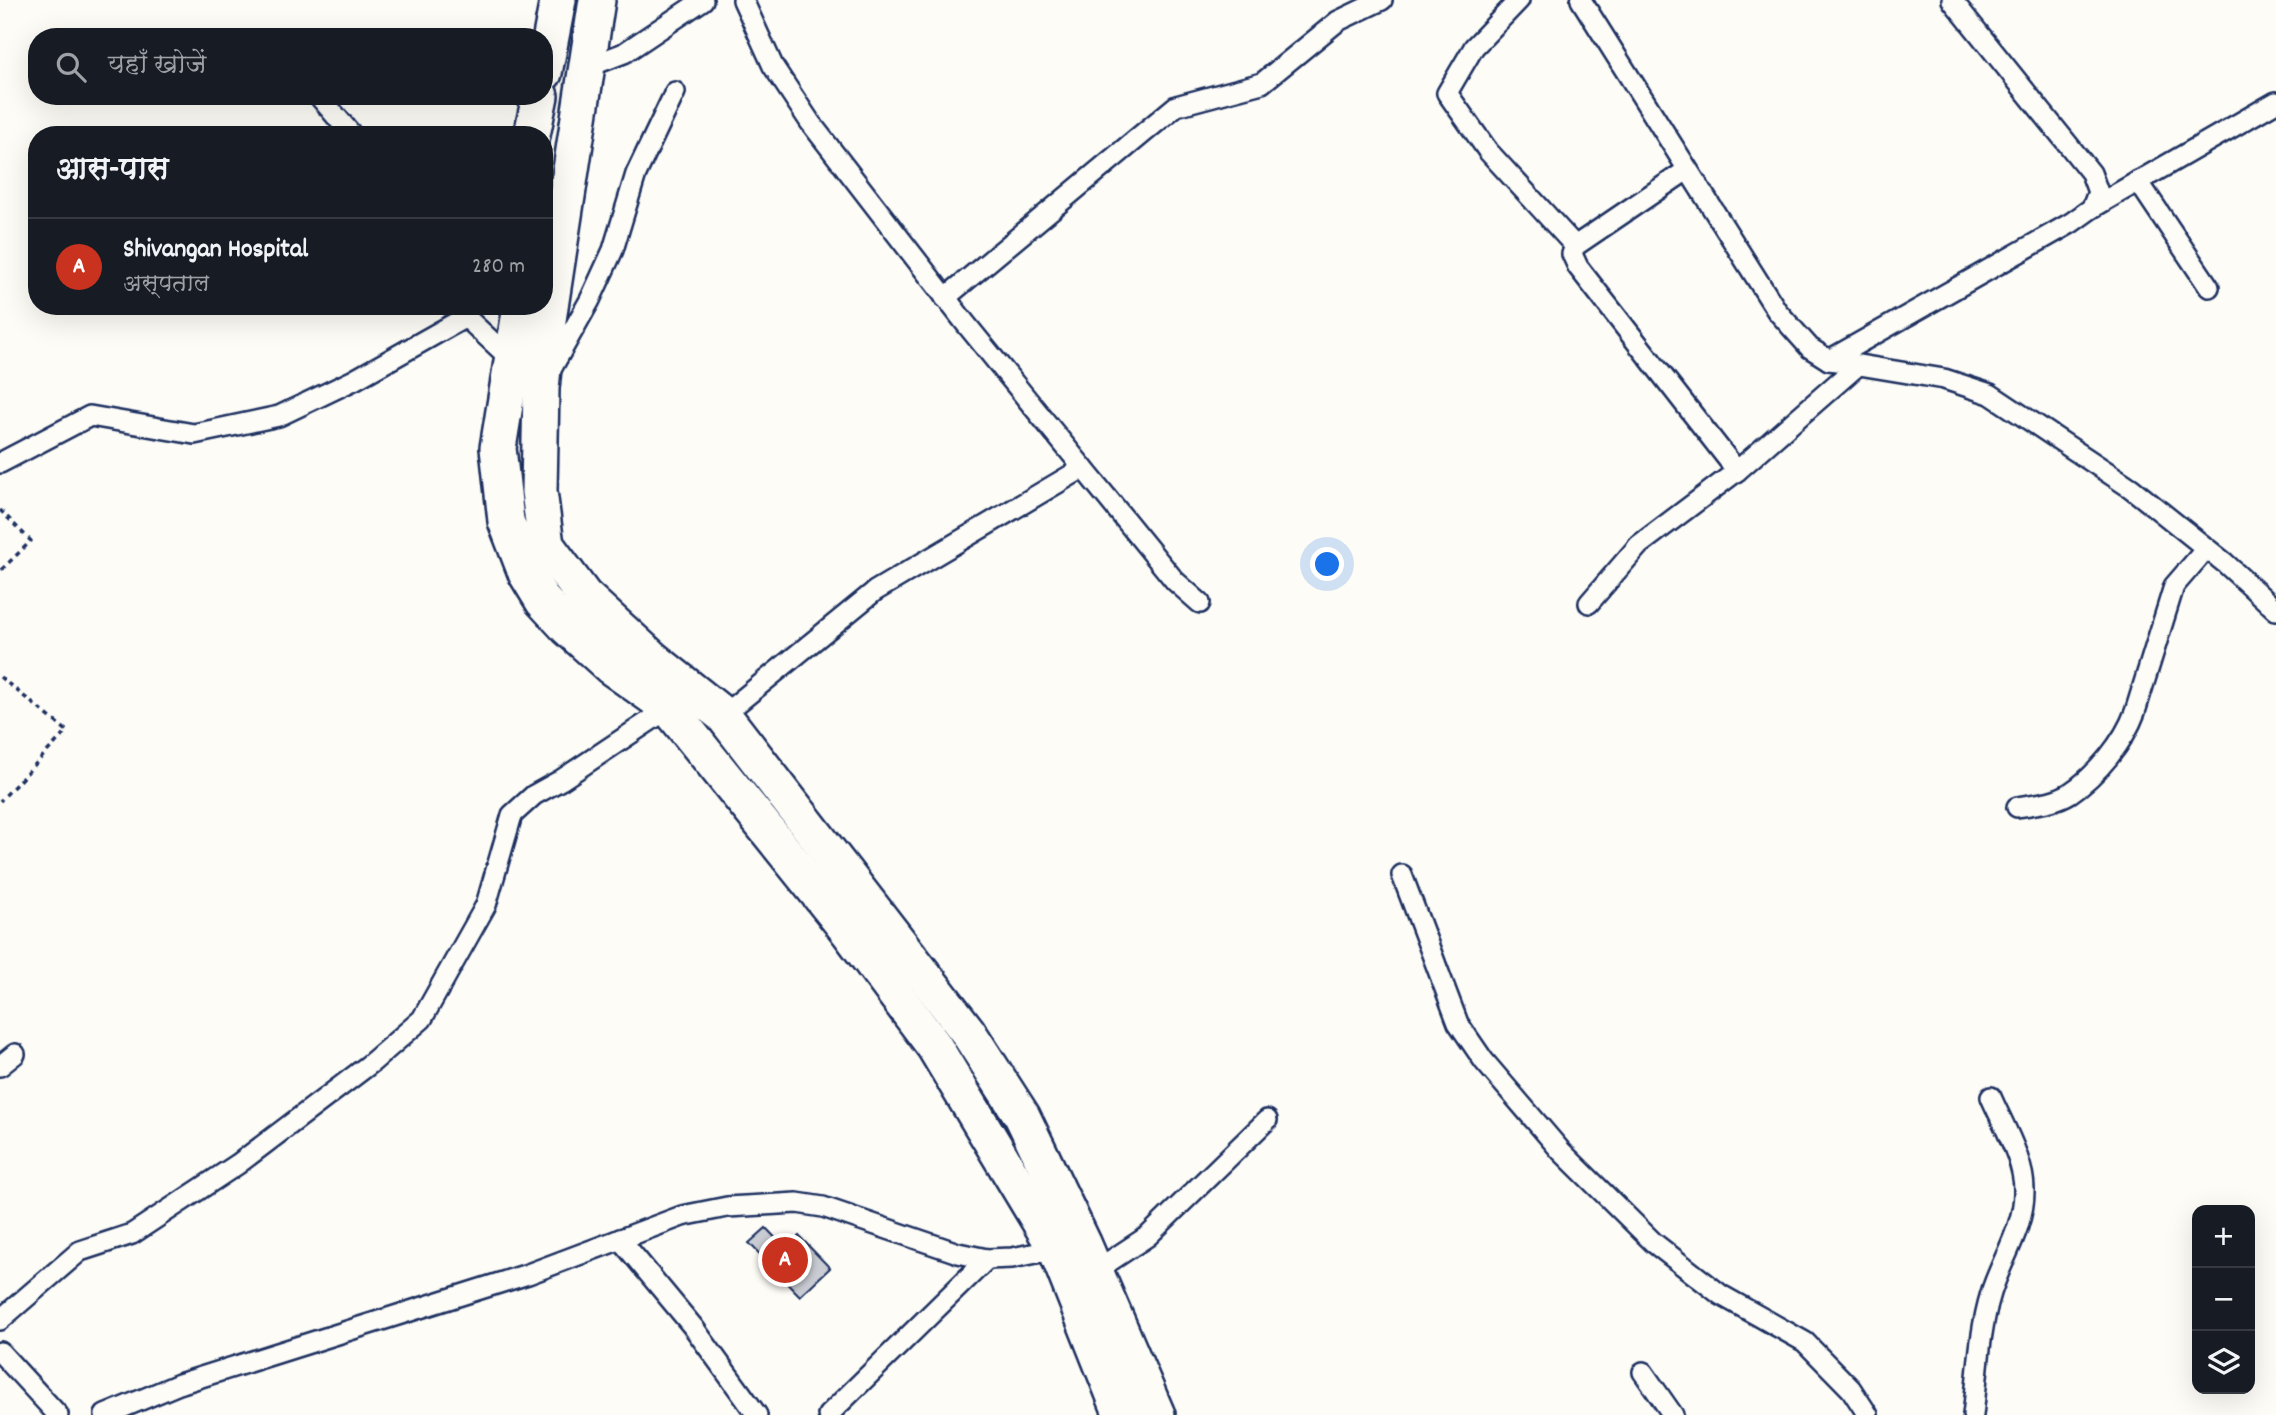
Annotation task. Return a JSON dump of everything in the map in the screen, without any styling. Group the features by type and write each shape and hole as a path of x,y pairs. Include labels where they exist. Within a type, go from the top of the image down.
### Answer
{"highway":[{"path":"553,28 558,0"},
{"path":"553,301 597,0"},
{"path":"535,126 538,105"},
{"path":"519,315 514,362 498,448 506,520 526,573 543,601 568,628 611,667 669,708 849,932 934,1046 1078,1254 1122,1415"},
{"path":"551,315 541,388 539,491 546,545 584,596 654,660 723,715 968,1031 1022,1116 1078,1254 1157,1415"}],"street":[{"path":"585,68 624,53 703,0"},
{"path":"743,0 773,66 810,122 945,298 1175,581 1200,603"},
{"path":"945,298 1176,106 1262,83 1338,21 1382,0"},
{"path":"1519,0 1474,47 1447,93 1488,151 1575,246"},
{"path":"1581,0 1777,311 1810,348 1829,360 1944,379 1990,394 2131,488 2276,610"},
{"path":"1952,0 2091,173 2098,192 2092,208"},
{"path":"541,388 590,300 613,250 636,174 675,92"},
{"path":"1829,360 2276,102"},
{"path":"327,105 344,126"},
{"path":"1687,170 1575,246 1572,254 1578,267 1737,471"},
{"path":"2138,181 2209,287"},
{"path":"0,463 90,416 194,434 279,416 354,380 467,315"},
{"path":"469,315 514,362"},
{"path":"1589,603 1639,545 1737,471 1857,366"},
{"path":"723,715 875,592 1083,468"},
{"path":"2017,807 2046,803 2069,793 2117,746 2128,730 2135,712 2174,586 2206,549"},
{"path":"0,1320 80,1251 132,1234 238,1164 370,1064 422,1019 486,905 512,816 534,795 669,708"},
{"path":"1402,875 1458,1023 1484,1061 1561,1151 1654,1243 1721,1294 1805,1342 1851,1389 1868,1415"},
{"path":"1973,1415 1984,1318 1991,1292 2020,1219 2025,1193 2023,1175 1991,1097"},
{"path":"105,1415 179,1384 528,1274 682,1216 727,1207 797,1203 823,1207 958,1252 988,1259 1078,1254 1148,1236 1267,1119"},
{"path":"620,1239 694,1328 757,1415"},
{"path":"828,1415 988,1259"},
{"path":"0,1352 58,1415"},
{"path":"1643,1373 1673,1415"}],"path":[{"path":"0,510 31,541 0,571"},
{"path":"0,677 67,731 0,801"}],"building":[{"path":"766,1228 786,1249 799,1236 830,1268 800,1296 749,1243"}],"place":[{"name":"Shivangan Hospital","path":"785,1260"}]}
